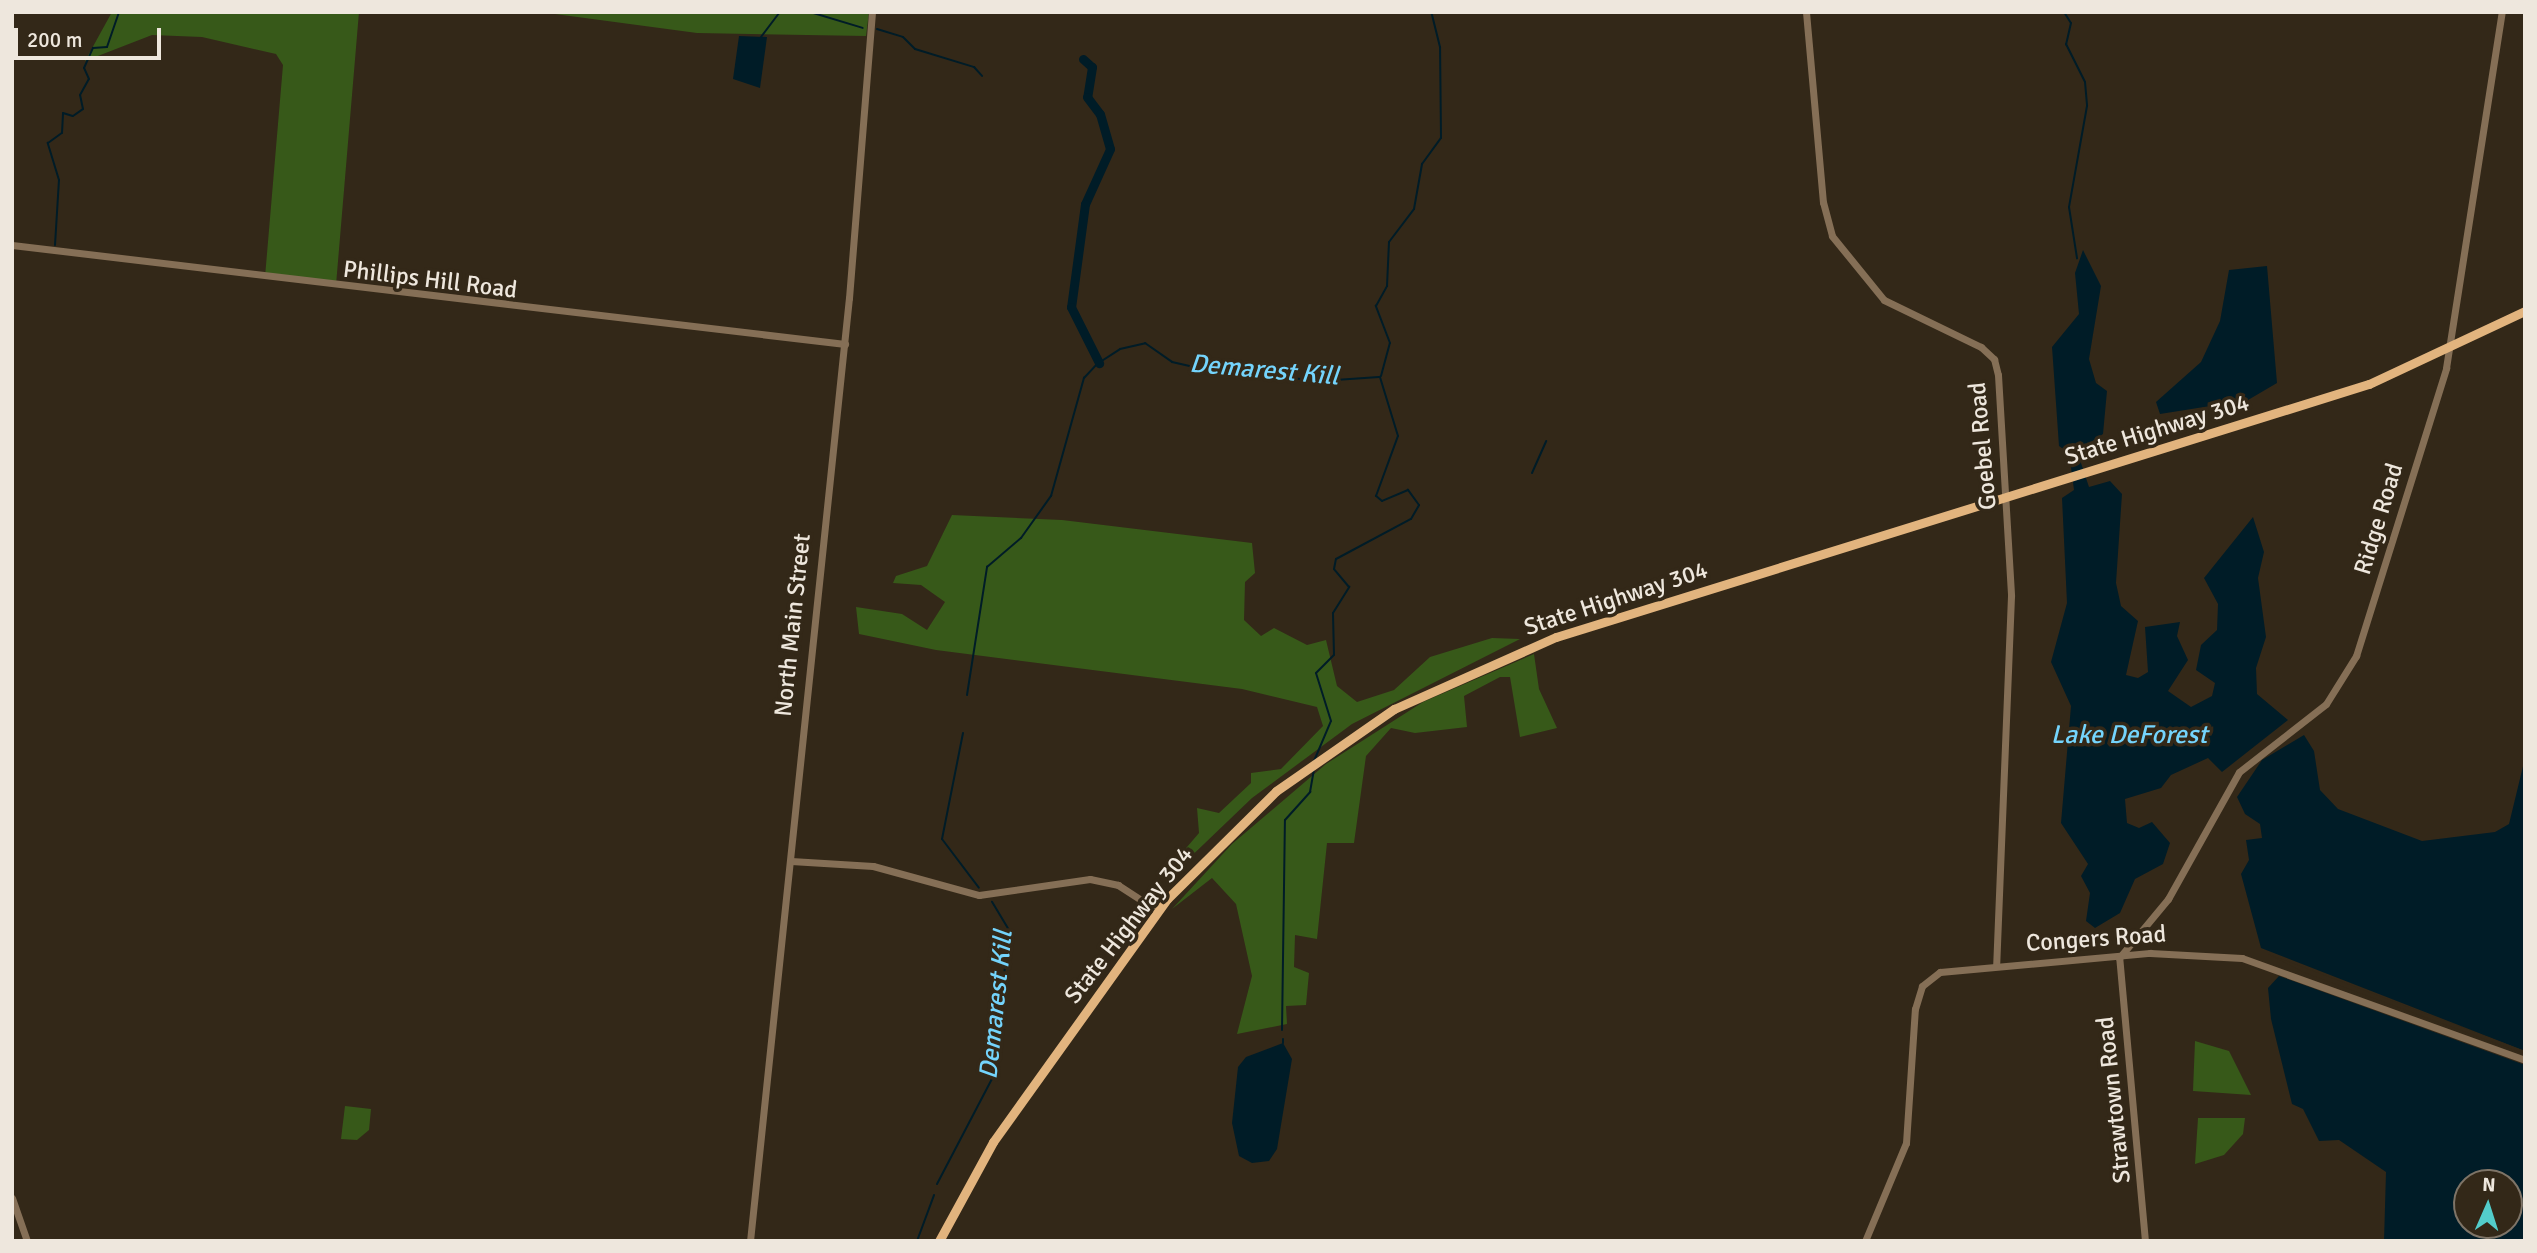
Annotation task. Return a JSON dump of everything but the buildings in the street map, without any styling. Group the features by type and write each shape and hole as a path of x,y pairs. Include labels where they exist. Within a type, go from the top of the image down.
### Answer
{"main road":[{"name":"State Highway 304","path":"939,1241 993,1142 1157,911 1234,828 1308,766 1417,696 1528,646 2356,388 2449,351 2525,311"}],"street":[{"name":"North Main Street","path":"750,1241 845,344 872,12"},
{"name":"Goebel Road","path":"1806,12 1825,221 1884,300 1946,327 1994,359 2007,497 2011,596 1996,965"},
{"name":"Ridge Road","path":"2119,955 2168,899 2239,772 2322,707 2346,675 2399,529 2449,351 2502,12"},
{"name":"Phillips Hill Road","path":"12,245 845,344"},
{"path":"791,861 873,866 979,895 1090,879 1118,886 1157,911"},
{"name":"Congers Road","path":"1865,1241 1906,1143 1912,1026 1922,986 1940,972 2119,955 2242,958 2525,1059"},
{"name":"Strawtown Road","path":"2119,955 2146,1241"},
{"path":"12,1198 27,1241"}],"green space":[{"path":"112,12 359,12 336,285 265,277 283,65 276,54 202,37 152,35 85,61"},
{"path":"540,12 869,12 866,36 697,33"},
{"path":"952,515 1062,520 1252,543 1255,573 1245,582 1244,620 1261,636 1274,628 1307,645 1326,640 1337,686 1357,702 1394,690 1430,657 1492,638 1520,639 1352,724 1252,798 1180,867 1169,868 1199,833 1197,808 1219,813 1251,783 1251,773 1281,769 1323,726 1317,707 1242,689 936,650 859,634 856,607 902,614 927,630 945,602 921,585 893,583 896,576 927,566"},
{"path":"1534,654 1539,689 1557,728 1520,737 1510,677 1500,677 1464,696 1467,727 1415,733 1391,728 1366,756 1354,843 1327,843 1317,939 1295,935 1294,967 1309,973 1306,1005 1286,1006 1287,1024 1237,1034 1252,976 1236,904 1212,878 1172,909 1232,844 1326,764 1423,702"},
{"path":"2195,1041 2229,1051 2251,1095 2193,1091"},
{"path":"345,1106 371,1109 369,1130 357,1140 341,1139"},
{"path":"2198,1118 2245,1118 2243,1134 2224,1155 2195,1164"}],"water":[{"path":"739,36 767,37 760,88 733,79"},
{"name":"Lake DeForest","path":"2083,250 2101,286 2089,359 2096,383 2107,391 2103,434 2077,451 2089,487 2110,481 2122,494 2116,583 2121,606 2138,621 2126,675 2138,678 2148,672 2145,627 2180,622 2177,636 2188,660 2168,691 2191,707 2212,696 2215,683 2196,670 2201,645 2217,630 2218,604 2204,578 2253,517 2264,552 2258,578 2266,637 2256,668 2257,694 2288,720 2222,772 2208,758 2171,775 2161,788 2125,799 2127,823 2139,828 2152,822 2170,843 2163,864 2135,879 2120,913 2095,928 2086,921 2090,893 2081,876 2088,864 2061,823 2071,706 2051,662 2067,603 2062,498 2074,490 2069,453 2059,446 2052,347 2079,314 2075,273"},
{"path":"2267,266 2277,383 2248,400 2160,414 2156,402 2201,362 2220,321 2229,270"},
{"name":"Lake DeForest","path":"2304,735 2314,751 2320,790 2338,809 2422,841 2495,832 2509,824 2525,758 2525,1051 2261,948 2241,874 2249,860 2246,840 2262,838 2260,824 2245,814 2237,797 2262,760"},
{"path":"2279,976 2525,1065 2525,1241 2384,1241 2386,1172 2339,1140 2319,1141 2303,1109 2292,1104 2271,1019 2268,988"},
{"path":"1283,1043 1292,1059 1277,1149 1269,1161 1252,1163 1239,1156 1232,1123 1238,1067 1246,1057"}],"pier":[{"path":"2268,954 2525,1051 2525,1054 2303,972"}],"waterway":[{"path":"55,245 59,180 48,143 62,133 63,113 73,116 83,109 80,95 89,79 84,68 93,48 107,47 119,12"},
{"path":"761,37 780,12"},
{"path":"810,12 863,28"},
{"name":"Demarest Kill","path":"1381,376 1390,343 1376,306 1387,286 1389,242 1414,209 1422,164 1441,138 1440,47 1431,12"},
{"path":"2064,12 2071,23 2066,44 2085,82 2087,106 2069,207 2077,258"},
{"path":"877,29 903,37 915,49 974,67 982,76"},
{"path":"1083,59 1092,67 1087,97 1100,114 1110,149 1085,204 1071,307 1099,363"},
{"name":"Demarest Kill","path":"967,695 987,567 1021,538 1051,496 1084,378 1097,364 1120,349 1145,343 1172,362 1207,370 1321,381 1379,377"},
{"path":"1314,761 1331,721 1316,673 1334,655 1333,613 1349,587 1334,569 1336,559 1411,519 1419,505 1408,490 1382,501 1376,496 1398,436 1380,377"},
{"path":"1532,473 1546,441"},
{"name":"Demarest Kill","path":"963,733 942,839 979,888"},
{"path":"1282,1030 1285,820 1310,792 1314,770"},
{"name":"Demarest Kill","path":"937,1184 993,1077 1009,930 992,902"},
{"name":"Demarest Kill","path":"917,1241 934,1195"}]}
